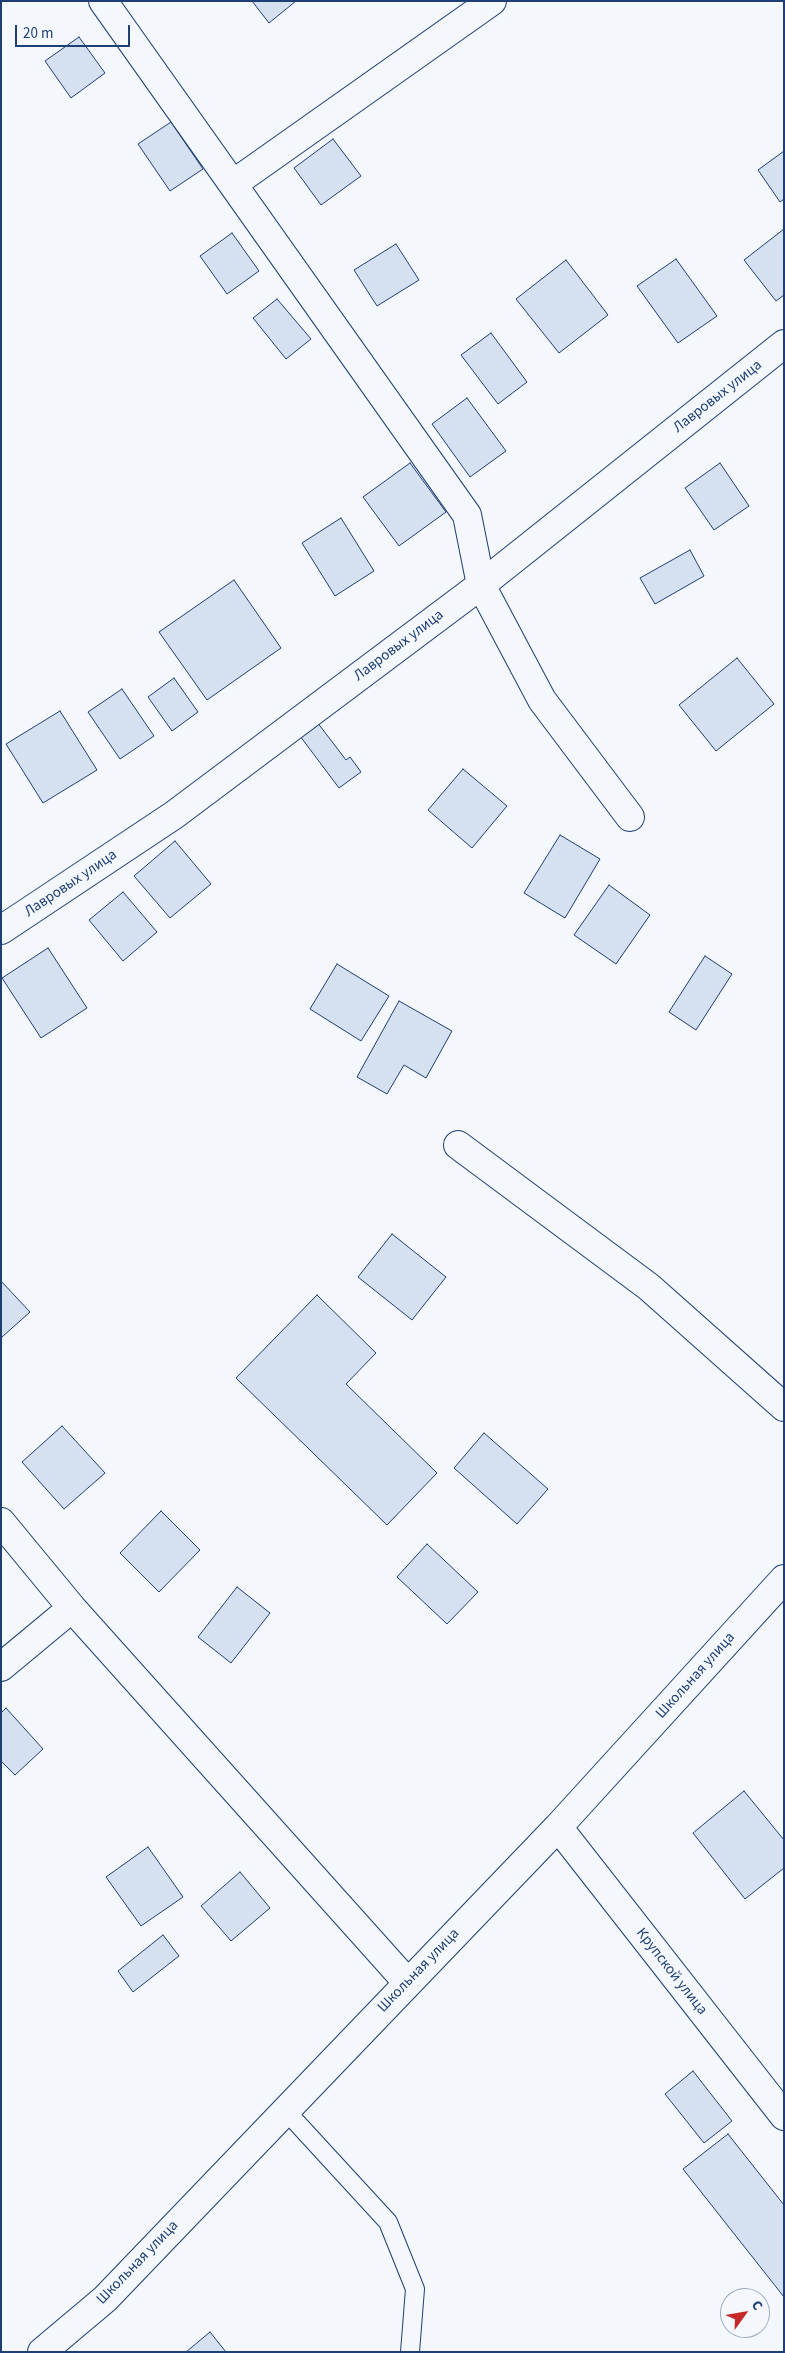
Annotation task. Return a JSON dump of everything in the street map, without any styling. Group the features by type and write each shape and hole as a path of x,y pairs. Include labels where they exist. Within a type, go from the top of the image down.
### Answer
{"street":[{"path":"103,1 467,516 481,584 542,700 630,817"},
{"path":"232,184 492,1"},
{"name":"Лавровых улица","path":"1,930 174,815 481,584 784,344"},
{"path":"458,1145 649,1287 784,1407"},
{"path":"1,1522 72,1608 408,1983"},
{"name":"Школьная улица","path":"42,2352 105,2299 286,2111 558,1827 784,1579"},
{"path":"1,1667 72,1608"},
{"name":"Крупской улица","path":"558,1827 784,2116"}],"lane":[{"path":"286,2111 388,2222 415,2289 410,2352"}],"building":[{"path":"252,1 296,1 269,23"},
{"path":"79,37 105,73 71,98 45,61"},
{"path":"171,122 203,169 170,191 138,144"},
{"path":"333,139 361,176 321,205 294,168"},
{"path":"784,151 784,199 780,202 758,170"},
{"path":"784,229 784,295 776,301 744,260"},
{"path":"232,233 259,271 227,294 200,256"},
{"path":"396,244 419,280 377,306 354,270"},
{"path":"676,259 717,316 678,343 637,286"},
{"path":"566,260 608,315 559,353 516,299"},
{"path":"277,299 311,339 286,359 253,318"},
{"path":"491,333 527,382 498,404 461,355"},
{"path":"467,398 506,451 470,477 432,424"},
{"path":"410,463 446,512 399,546 363,497"},
{"path":"720,463 749,506 714,530 685,488"},
{"path":"341,518 374,571 335,596 302,543"},
{"path":"690,550 704,576 655,604 640,578"},
{"path":"234,580 281,648 207,700 159,632"},
{"path":"737,658 774,704 716,751 679,705"},
{"path":"174,678 198,712 172,731 148,697"},
{"path":"122,689 154,736 120,759 88,712"},
{"path":"60,711 97,770 43,803 6,744"},
{"path":"317,722 346,760 350,757 361,772 339,788 300,736"},
{"path":"463,769 507,806 472,848 428,810"},
{"path":"560,835 600,859 565,918 524,893"},
{"path":"175,841 211,884 170,918 134,876"},
{"path":"609,885 650,915 616,964 574,935"},
{"path":"123,892 157,932 123,961 89,920"},
{"path":"48,948 87,1008 41,1038 2,978"},
{"path":"705,956 732,974 696,1030 669,1012"},
{"path":"337,964 389,996 361,1041 310,1009"},
{"path":"399,1001 452,1031 426,1078 404,1065 387,1094 357,1077"},
{"path":"392,1234 446,1277 412,1320 358,1277"},
{"path":"1,1281 30,1312 2,1337 1,1336"},
{"path":"317,1295 376,1353 346,1384 437,1473 387,1525 236,1378"},
{"path":"62,1426 105,1473 64,1509 22,1462"},
{"path":"484,1433 548,1489 517,1524 454,1468"},
{"path":"161,1511 200,1550 159,1592 120,1553"},
{"path":"427,1544 478,1592 447,1624 397,1577"},
{"path":"237,1587 270,1613 231,1663 198,1637"},
{"path":"6,1708 43,1749 15,1775 1,1761 1,1713"},
{"path":"744,1791 784,1840 784,1868 745,1899 693,1833"},
{"path":"148,1847 183,1897 141,1926 106,1877"},
{"path":"240,1872 270,1908 231,1941 201,1906"},
{"path":"163,1935 179,1956 133,1992 118,1971"},
{"path":"693,2071 732,2121 704,2143 665,2094"},
{"path":"728,2134 784,2205 784,2297 683,2169"},
{"path":"210,2332 226,2352 186,2352"}]}
